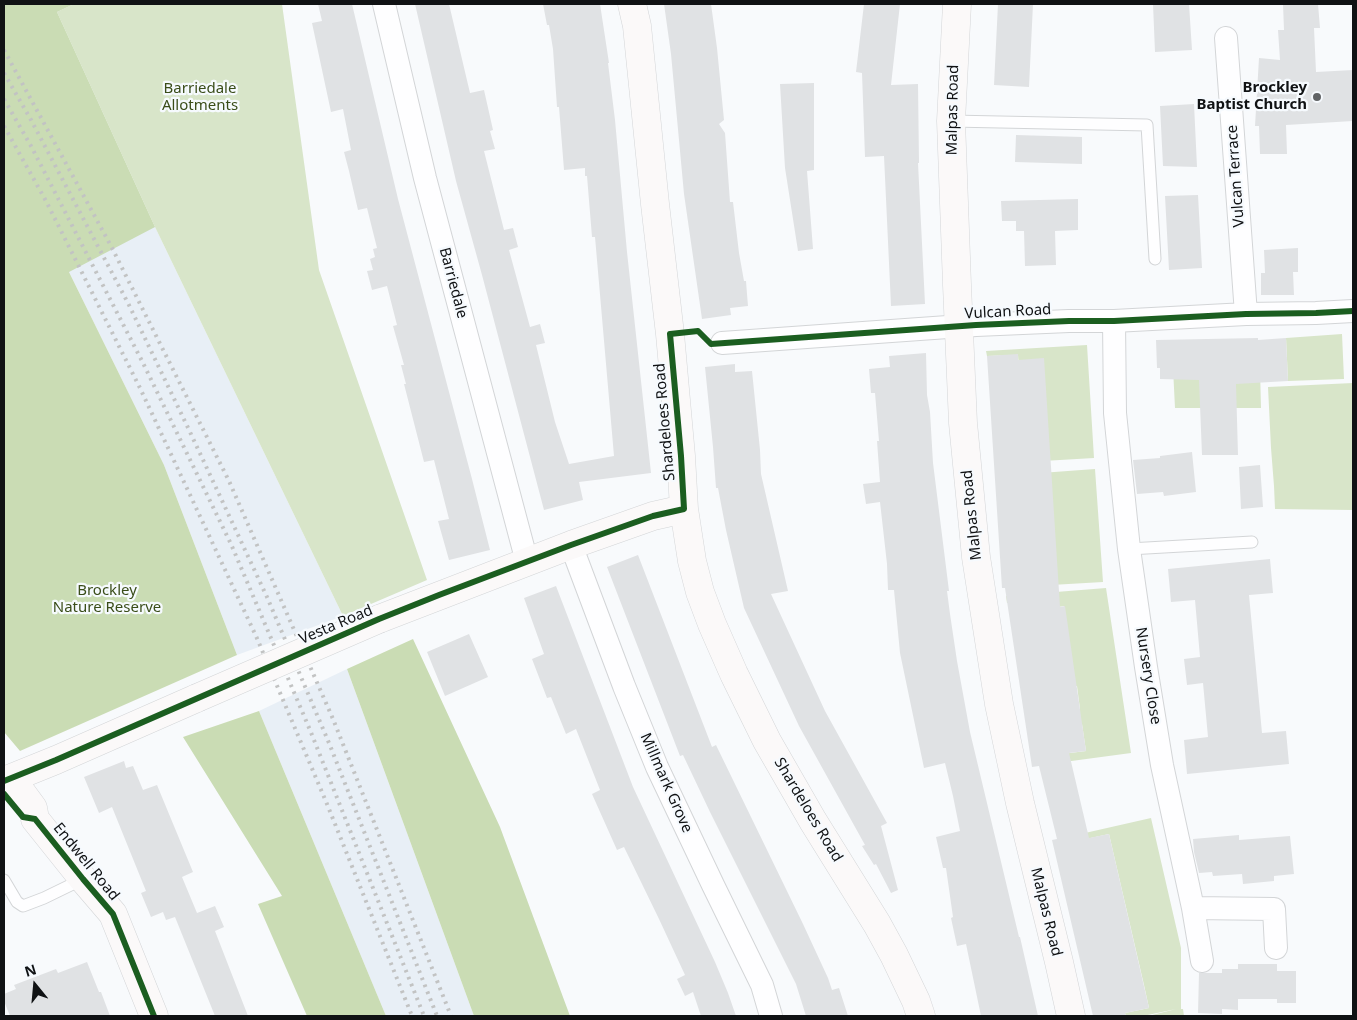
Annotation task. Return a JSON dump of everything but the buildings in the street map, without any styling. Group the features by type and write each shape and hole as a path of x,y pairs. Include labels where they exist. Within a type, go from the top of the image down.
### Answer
{"street":[{"name":"Barriedale","path":"384,4 425,178 527,562"},
{"name":"Shardeloes Road","path":"632,4 670,334 684,509 692,561 700,592 734,674 767,741 881,931 916,1001 921,1016"},
{"name":"Malpas Road","path":"957,4 952,121 958,326 963,423 976,557 998,694 1020,804 1071,1016"},
{"name":"Vulcan Terrace","path":"1226,38 1246,314"},
{"name":"Vulcan Road","path":"722,343 958,326 1353,310"},
{"name":"Nursery Close","path":"1114,321 1115,413 1129,549 1162,765 1193,908 1202,961"},
{"name":"Vesta Road","path":"8,779 379,620 571,545 653,516 684,509"},
{"name":"Millmark Grove","path":"571,545 624,686 657,767 762,985 771,1016"},
{"name":"Endwell Road","path":"8,779 33,808 36,819 113,914 154,1016"},
{"path":"1193,908 1274,909 1276,948"}],"lane":[{"path":"952,121 1147,125 1155,259"},
{"path":"1129,549 1252,542"},
{"path":"4,880 17,902 23,906 83,879"}],"shaded area":[{"path":"4,4 22,4 155,227 343,616 237,655 164,465 69,272"},
{"path":"347,669 474,1016 386,1016 259,711"}],"green space":[{"name":"Brockley Nature Reserve","path":"4,4 74,4 57,12 155,227 69,272 164,465 237,655 20,751 4,732"},
{"name":"Barriedale Allotments","path":"74,4 282,4 319,270 427,580 343,616 155,227 57,12"},
{"path":"1342,334 1344,379 1288,381 1286,338"},
{"path":"1087,345 1094,458 1026,462 1018,355 987,356 986,351"},
{"path":"1173,368 1260,368 1261,408 1175,408"},
{"path":"1353,383 1353,510 1275,509 1268,387"},
{"path":"1095,469 1103,582 1034,586 1027,474"},
{"path":"1106,588 1131,753 1064,762 1062,754 1086,751 1082,724 1058,727 1080,709 1077,686 1053,689 1064,606 1041,610 1039,599 1007,603 1006,596"},
{"path":"413,639 500,827 570,1016 474,1016 347,669"},
{"path":"259,711 386,1016 307,1016 258,904 282,896 183,737"},
{"path":"1151,818 1181,948 1181,1009 1183,1009 1184,1016 1148,1016 1176,1009 1143,1016 1126,1016 1125,1013 1149,1008 1144,985 1109,834 1086,839 1085,833"}],"railway":[{"path":"4,50 111,246 229,481 333,719 451,1016"},
{"path":"4,73 30,118 129,305 267,597 329,743 437,1016"},
{"path":"4,99 31,146 142,361 231,544 310,730 424,1016"},
{"path":"4,126 46,201 140,388 256,636 327,804 412,1016"}],"cycle path":[{"path":"4,781 379,619 571,545 653,516 684,509 670,334 698,331 711,344 976,325 1353,311"},
{"path":"4,794 23,817 35,819 113,914 154,1016"}],"place":[{"name":"Brockley Baptist Church","path":"1317,97"}]}
